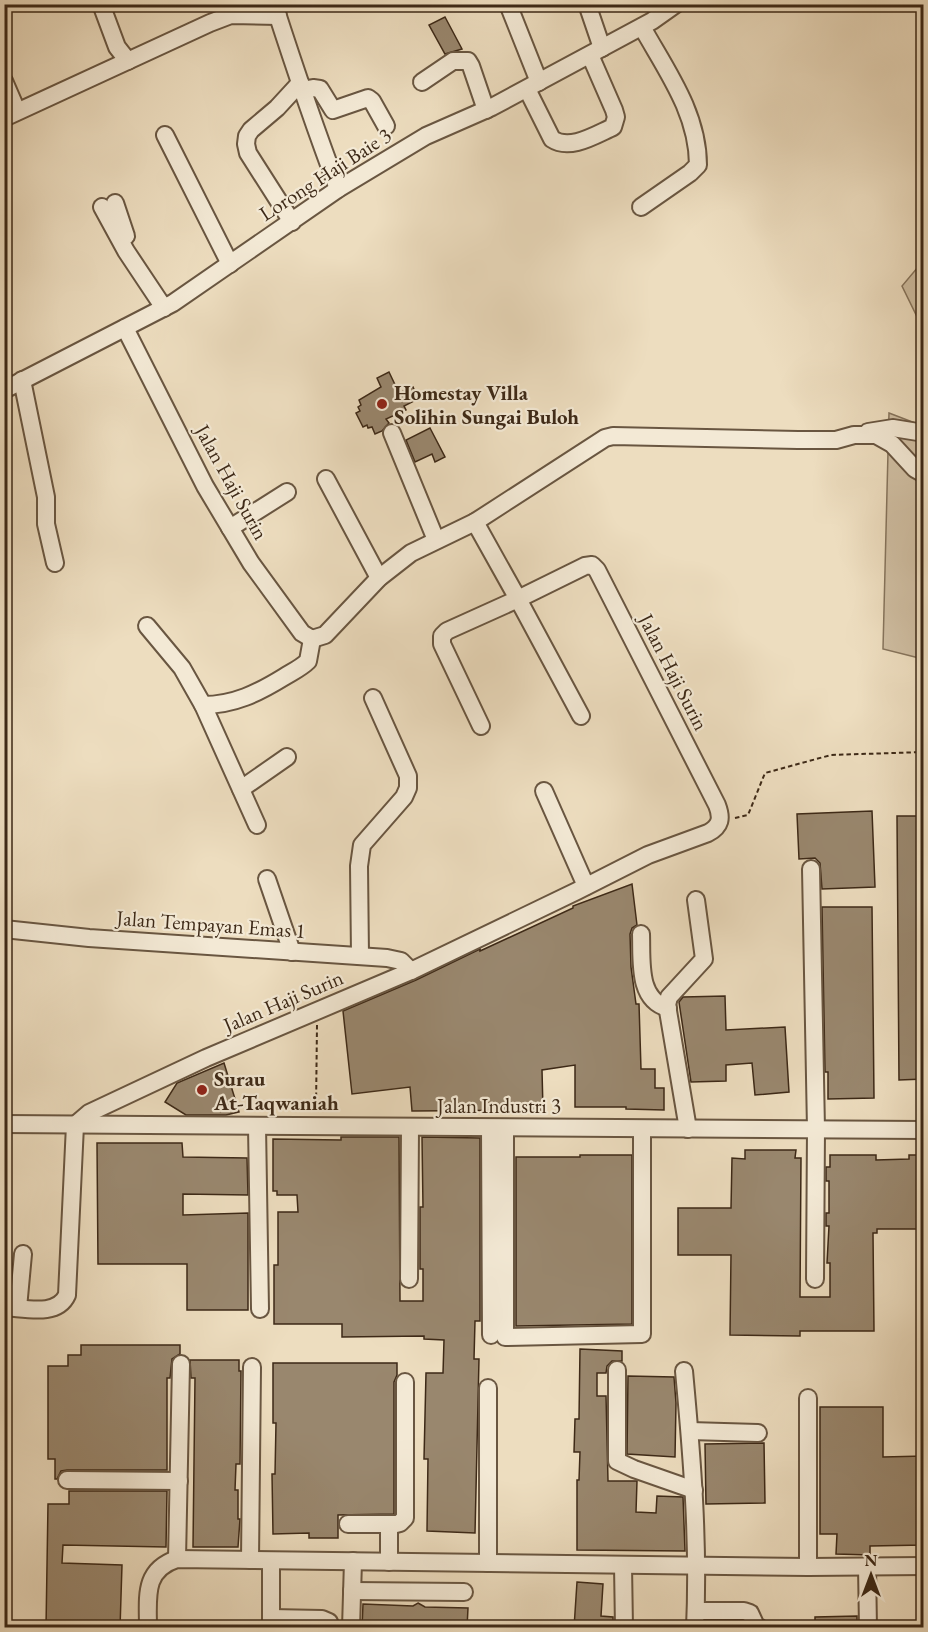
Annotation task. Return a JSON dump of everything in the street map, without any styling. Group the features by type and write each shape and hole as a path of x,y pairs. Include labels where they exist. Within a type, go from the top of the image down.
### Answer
{"street":[{"path":"101,4 117,47 128,61"},
{"path":"508,4 552,140 566,144 588,139 613,127 616,117 596,51 587,4"},
{"name":"Lorong Haji Baie 3","path":"4,390 164,308 338,189 426,136 486,110 642,27 676,4"},
{"path":"4,81 11,114 231,15 276,9 338,189"},
{"path":"641,207 698,165 693,126 687,107 642,27"},
{"path":"422,82 453,62 468,62 486,110"},
{"path":"292,222 248,153 247,136 251,130 301,87 320,89 333,110 368,98 387,126"},
{"path":"165,135 230,264"},
{"path":"109,205 132,261 164,308"},
{"name":"Jalan Haji Surin","path":"125,328 205,486 251,563 294,624 312,639"},
{"path":"22,380 46,497 46,524 55,563"},
{"path":"203,705 233,702 279,681 308,661 312,639 325,635 336,626 379,578 411,553 475,522 605,438 613,436 836,440 893,428 924,433"},
{"path":"392,434 436,540"},
{"path":"854,435 876,435 885,439 915,469 924,474"},
{"path":"326,479 379,578"},
{"path":"230,528 287,492"},
{"path":"475,522 581,717"},
{"name":"Jalan Haji Surin","path":"75,1125 89,1113 206,1058 411,971 648,855 715,829 720,822 721,814 595,567 585,566 518,599"},
{"path":"481,726 442,644 442,636 447,631 518,599"},
{"path":"147,626 182,668 203,705 257,825"},
{"path":"360,957 359,866 362,846 397,806 408,788 408,776 373,698"},
{"path":"241,789 287,757"},
{"path":"544,791 586,886"},
{"path":"811,869 816,1129 815,1279"},
{"path":"267,879 291,952"},
{"path":"688,1129 667,1001 704,959 696,900"},
{"name":"Jalan Tempayan Emas 1","path":"4,929 89,939 398,959 411,971"},
{"path":"641,934 645,987 657,1006 668,1008"},
{"name":"Jalan Industri 3","path":"4,1124 924,1130"},
{"path":"23,1254 11,1308 53,1308 61,1305 67,1295 75,1125"},
{"path":"257,1126 260,1309"},
{"path":"409,1279 410,1127"},
{"path":"497,1128 505,1337 642,1334 642,1128"},
{"path":"491,1335 497,1128"},
{"path":"177,1559 182,1364"},
{"path":"250,1560 252,1367"},
{"path":"617,1370 617,1461 694,1490"},
{"path":"684,1371 698,1566 696,1619 744,1611 750,1613 756,1626 760,1628"},
{"path":"348,1524 400,1523 406,1514 405,1383"},
{"path":"488,1388 488,1563"},
{"path":"808,1398 808,1567"},
{"path":"690,1431 758,1433"},
{"path":"67,1479 179,1481"},
{"path":"389,1524 389,1562"},
{"path":"148,1628 149,1586 155,1572 165,1563 177,1559 698,1566 924,1566"},
{"path":"271,1561 271,1623 322,1619 328,1622 331,1628"},
{"path":"351,1628 353,1562"},
{"path":"623,1565 624,1628"},
{"path":"867,1566 868,1628"},
{"path":"352,1591 464,1592"}],"path":[{"path":"720,822 748,815 765,773 831,755 924,752"},
{"path":"318,1011 316,1108 340,1127"}],"shaded area":[{"path":"923,261 923,329 902,286"},
{"path":"889,413 923,426 923,659 883,649"}],"building":[{"path":"445,17 462,49 445,54 429,25"},
{"name":"Homestay Villa Solihin Sungai Buloh","path":"389,372 399,393 413,387 418,399 404,406 406,410 386,419 389,423 382,431 375,434 372,427 368,428 367,425 363,427 356,413 360,411 359,400 381,387 377,378"},
{"path":"430,428 445,457 435,462 432,454 415,462 406,440"},
{"path":"872,811 875,887 822,889 820,863 815,858 799,859 797,814"},
{"path":"897,816 924,816 924,1079 899,1080"},
{"path":"632,884 637,925 632,928 630,934 631,967 636,1004 639,1004 641,1069 655,1069 655,1088 664,1088 664,1110 575,1107 575,1065 542,1070 543,1110 412,1111 410,1087 352,1094 343,1011 416,980 480,949 480,951 573,908 573,906"},
{"path":"822,907 872,907 874,1098 828,1099 828,1072 825,1072"},
{"path":"725,996 726,1030 785,1027 789,1092 755,1095 752,1063 726,1065 726,1081 691,1082 679,1002 683,997"},
{"name":"Surau At-Taqwaniah","path":"224,1063 239,1112 226,1115 186,1115 165,1102 177,1083"},
{"path":"341,1137 399,1137 400,1301 423,1301 423,1269 420,1269 420,1207 423,1207 422,1137 480,1138 480,1321 475,1321 474,1359 479,1359 475,1533 427,1531 428,1459 424,1459 426,1373 443,1373 444,1340 424,1339 424,1336 342,1337 342,1324 274,1324 274,1265 278,1265 278,1212 298,1212 297,1195 277,1195 277,1191 273,1191 273,1139 341,1140"},
{"path":"97,1143 182,1143 183,1157 247,1158 248,1195 183,1194 183,1215 248,1213 248,1310 187,1310 187,1264 98,1264"},
{"path":"745,1150 796,1150 795,1158 801,1158 800,1297 830,1297 830,1263 827,1263 829,1226 826,1226 826,1213 829,1213 829,1181 826,1181 826,1167 830,1167 830,1155 876,1155 876,1160 909,1159 909,1155 924,1155 924,1229 877,1229 877,1233 873,1233 874,1331 800,1331 800,1336 730,1335 731,1255 678,1255 678,1208 731,1208 732,1158 745,1159"},
{"path":"580,1155 632,1155 632,1324 516,1326 516,1157 580,1157"},
{"path":"81,1345 180,1345 180,1354 172,1359 170,1378 167,1378 167,1470 67,1470 61,1471 55,1479 55,1459 48,1459 48,1366 68,1366 68,1355 81,1355"},
{"path":"580,1349 622,1351 622,1361 612,1361 607,1366 606,1373 597,1373 597,1396 606,1396 608,1481 637,1481 636,1512 656,1513 657,1496 683,1497 685,1551 577,1550 577,1480 579,1480 580,1452 574,1452 575,1419 579,1419"},
{"path":"190,1360 239,1360 239,1371 241,1371 240,1464 236,1464 235,1490 238,1490 238,1519 240,1519 238,1547 193,1547 195,1378 191,1378"},
{"path":"273,1363 397,1363 397,1375 394,1382 394,1514 338,1515 338,1538 309,1538 309,1533 273,1534 272,1474 275,1474 276,1423 273,1423"},
{"path":"628,1376 674,1377 675,1457 627,1454"},
{"path":"820,1407 883,1407 883,1457 924,1456 924,1545 870,1546 870,1555 836,1554 837,1534 820,1534"},
{"path":"764,1443 765,1503 706,1504 705,1444"},
{"path":"69,1491 167,1491 166,1547 63,1545 62,1563 122,1565 120,1628 46,1628 48,1504 69,1504"},
{"path":"577,1582 603,1584 601,1616 613,1617 613,1628 574,1628"},
{"path":"418,1603 425,1607 468,1608 467,1628 362,1628 363,1604 413,1606"},
{"path":"857,1616 857,1628 815,1628 815,1617"}],"place":[{"name":"Homestay Villa Solihin Sungai Buloh","path":"382,404"},
{"name":"Surau At-Taqwaniah","path":"202,1090"}]}
